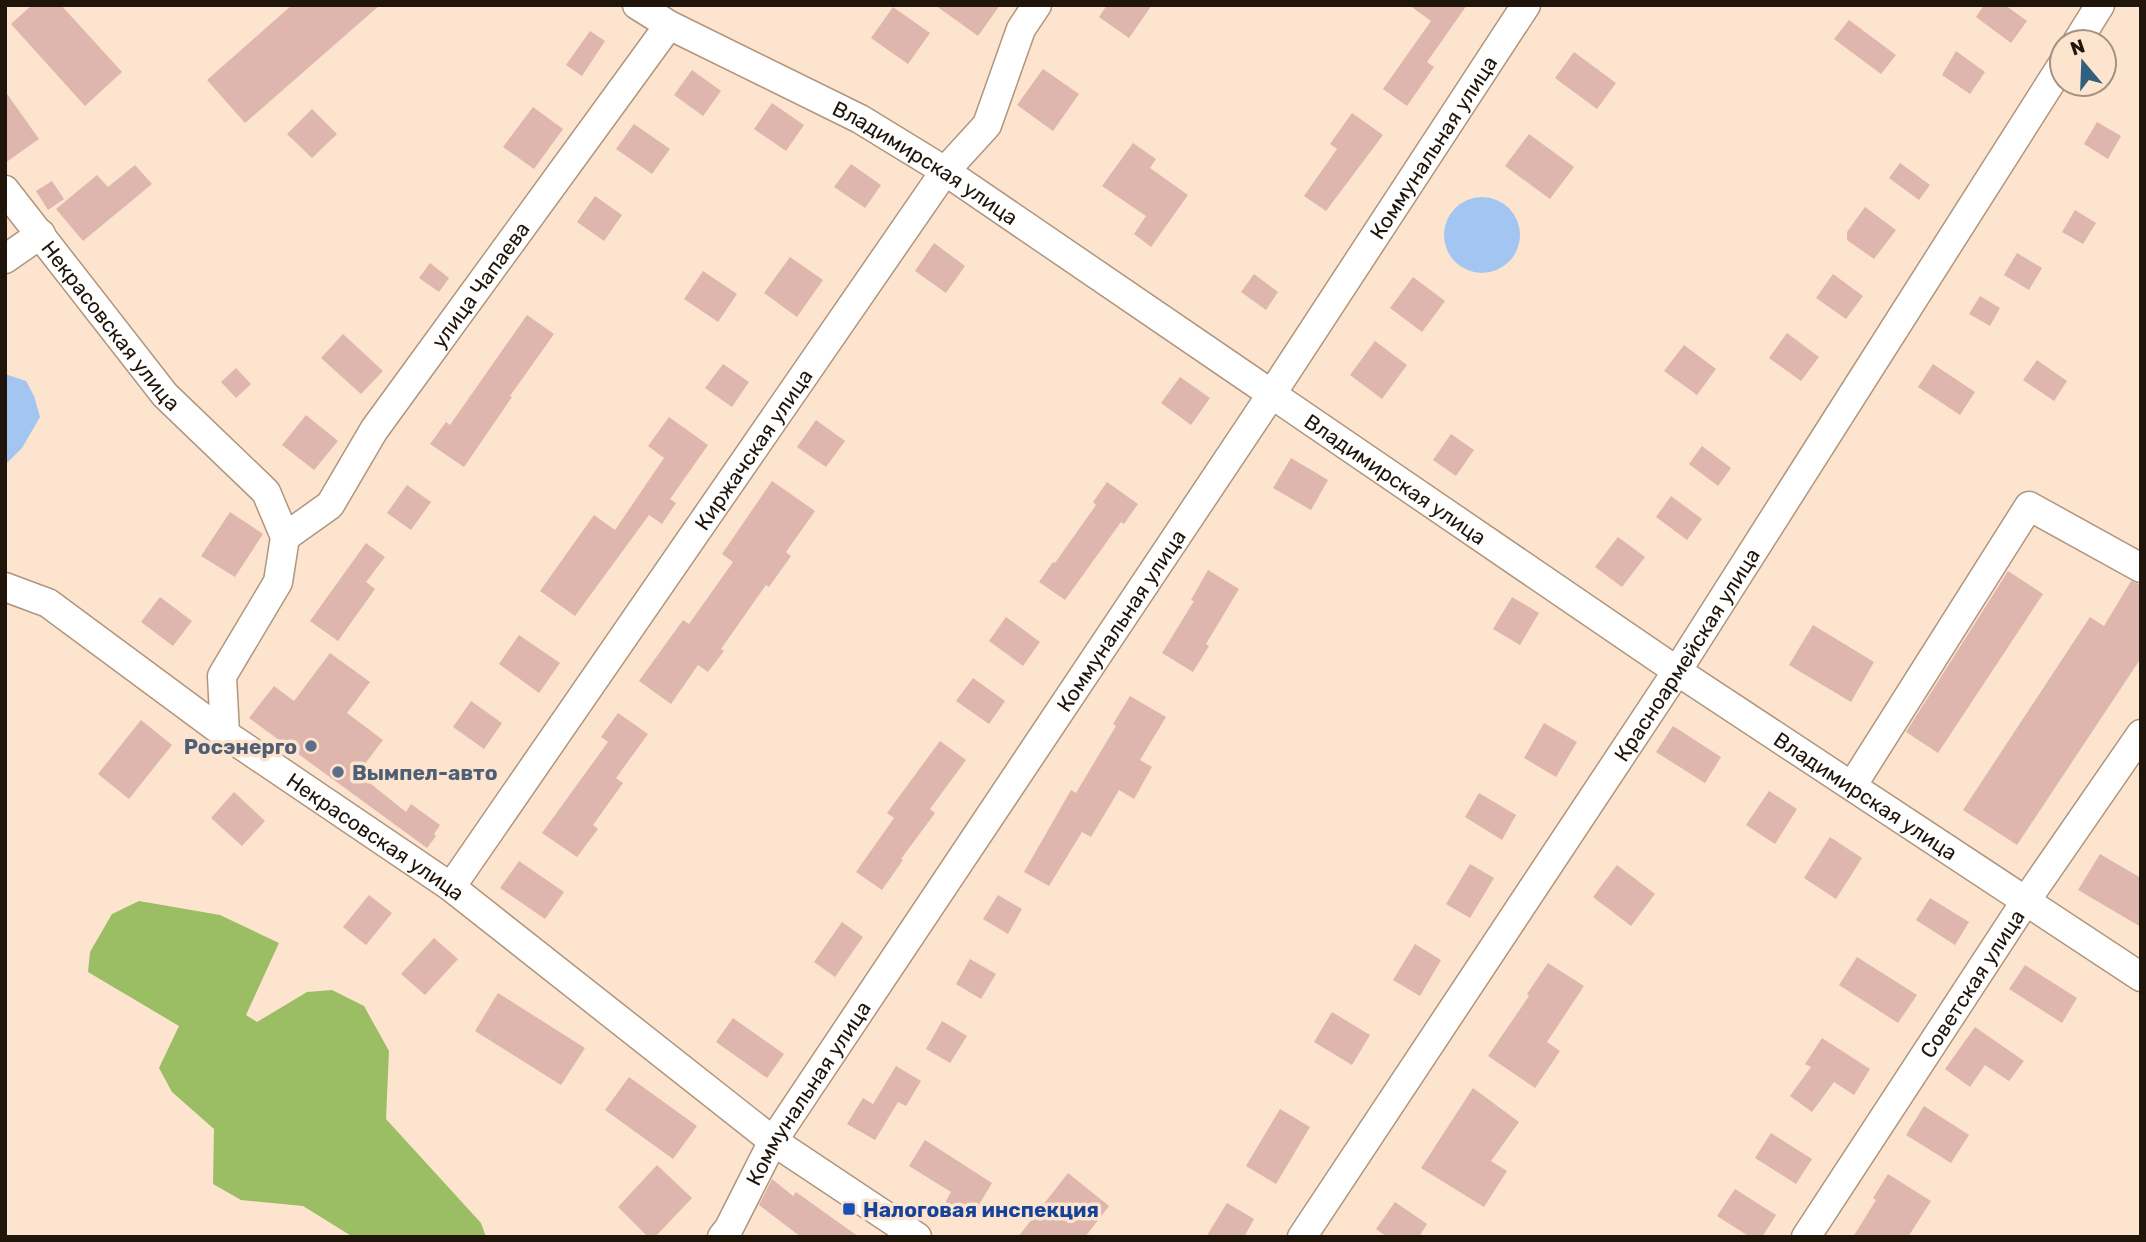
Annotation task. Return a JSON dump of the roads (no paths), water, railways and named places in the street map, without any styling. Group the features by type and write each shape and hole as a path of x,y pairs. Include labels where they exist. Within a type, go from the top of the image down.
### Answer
{"street":[{"name":"Владимирская улица","path":"637,5 669,25 860,119 945,171 1677,671 2141,977"},
{"name":"Киржачская улица","path":"451,887 945,171 986,125 1021,29 1037,5"},
{"name":"Коммунальная улица","path":"722,1237 773,1141 1526,5"},
{"path":"2086,28 2100,5"},
{"name":"улица Чапаева","path":"285,537 330,505 374,430 669,25"},
{"name":"Красноармейская улица","path":"1302,1237 1677,671 2048,87"},
{"name":"Некрасовская улица","path":"5,190 165,396 266,492 285,537"},
{"path":"5,259 41,234"},
{"path":"1852,786 2029,506 2141,568"},
{"path":"225,734 222,676 278,582 285,537"},
{"name":"Некрасовская улица","path":"5,586 48,603 225,734 451,887 773,1141 917,1237"},
{"name":"Советская улица","path":"1806,1237 2025,902 2141,734"}],"water":[{"path":"1475,197 1489,197 1503,203 1514,214 1520,235 1517,250 1509,262 1489,273 1475,273 1461,267 1450,256 1444,242 1444,228 1450,214 1461,203"},
{"path":"5,374 26,381 40,417 22,448 5,465"}],"place":[{"name":"Росэнерго","path":"311,746"},
{"name":"Вымпел-авто","path":"338,772"},
{"name":"Налоговая инспекция","path":"849,1209"}]}
